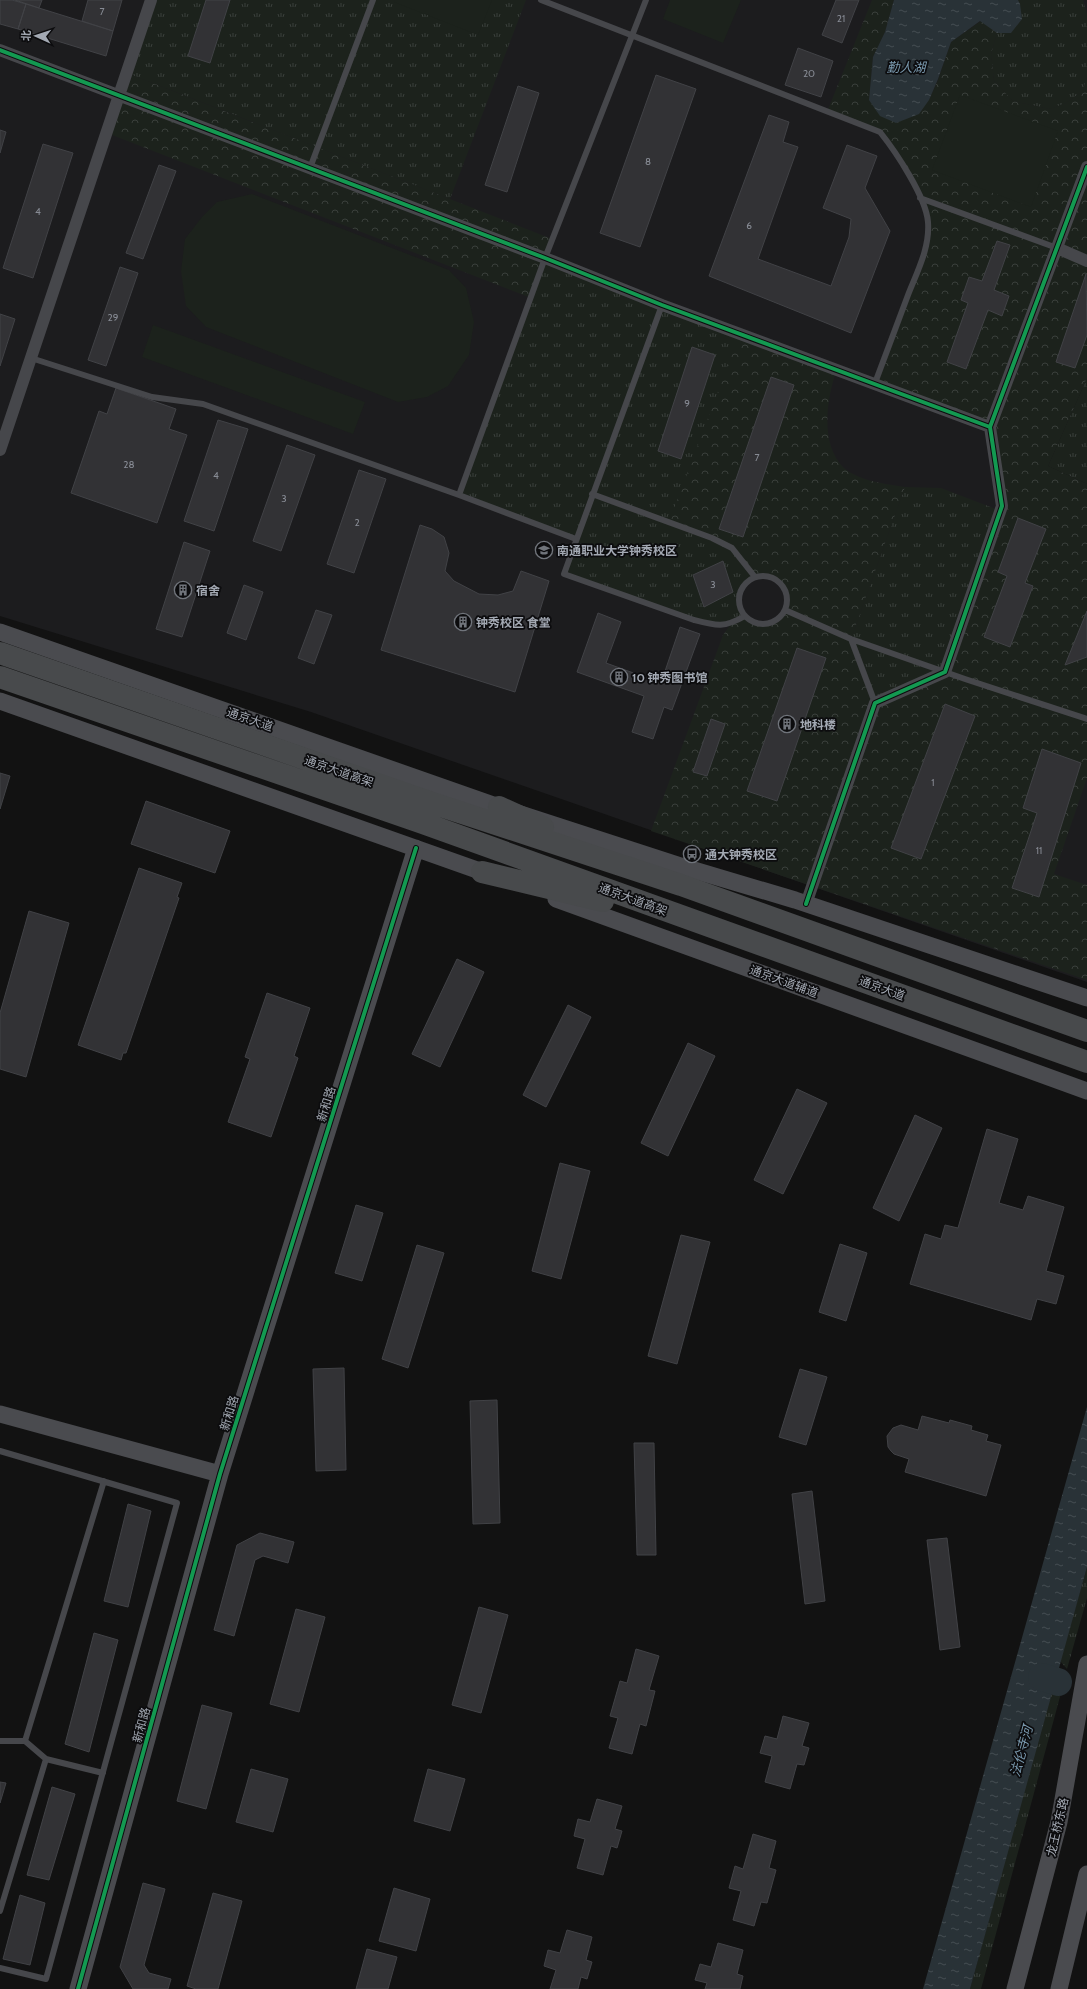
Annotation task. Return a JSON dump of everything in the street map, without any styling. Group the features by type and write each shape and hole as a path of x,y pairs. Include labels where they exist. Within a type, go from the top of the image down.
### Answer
{"highway":[{"name":"通京大道高架","path":"0,653 429,802 681,885"},
{"name":"通京大道高架","path":"0,677 423,823 677,915"},
{"path":"499,807 568,838 681,885 1087,1031"},
{"path":"482,872 603,901 677,915"},
{"name":"通京大道","path":"677,915 1087,1062"}],"street":[{"path":"0,450 151,0"},
{"path":"0,50 545,258 662,305 990,427"},
{"path":"806,904 875,703 945,672 1002,506 990,427 1087,167"},
{"path":"1057,248 1087,260"},
{"name":"通京大道","path":"0,632 499,807"},
{"path":"0,701 482,872"},
{"path":"499,807 687,868 806,904 1087,998"},
{"name":"新和路","path":"78,1989 220,1474 416,848"},
{"name":"通京大道辅道","path":"482,872 1087,1091"},
{"path":"0,1414 220,1474"},
{"name":"龙王桥东路","path":"1015,1989 1059,1822 1087,1664"},
{"path":"1059,1822 1087,1732"},
{"path":"1058,1989 1087,1874"}],"lane":[{"path":"310,168 373,0"},
{"path":"541,0 880,132 894,149 920,198 928,222 926,247 875,383"},
{"path":"459,495 545,258 646,0"},
{"path":"920,198 1057,248"},
{"path":"662,305 564,574 694,620 715,625 731,624 745,616"},
{"path":"31,358 152,397 203,404 459,495 576,539"},
{"path":"592,494 712,538 732,548 756,577"},
{"path":"763,575 771,577 781,584 787,594 785,610 774,622 767,624 751,621 745,616 739,602 743,586 756,577 763,575"},
{"path":"785,610 851,639 1087,719"},
{"path":"851,639 875,703"},
{"path":"0,1451 177,1502 46,1979 0,1968"},
{"path":"25,1741 104,1481"},
{"path":"0,1741 25,1741 46,1759 103,1773"},
{"path":"0,1911 46,1759"}],"shaded area":[{"name":"南通职业大学钟秀校区","path":"0,0 1087,0 1087,378 1048,466 1087,484 1087,982 311,712 0,616"}],"green space":[{"path":"151,0 526,0 450,199 127,73"},
{"path":"395,0 492,0 478,35 394,2"},
{"path":"670,0 741,0 723,43 663,19"},
{"path":"872,0 894,0 885,32 873,57 869,100 929,100 938,80 951,42 981,21 997,33 991,54 994,81 1013,101 1050,109 1066,103 1083,91 1087,77 1087,378 1048,466 1087,484 1087,778 1054,874 1087,885 1087,980 651,831 723,635 731,624 745,616 760,624 772,623 781,616 786,606 786,594 782,584 772,577 755,577 732,548 669,522 740,333 837,369 830,393 827,420 828,434 836,458 844,468 857,476 890,485 905,487 851,639 875,702 945,672 1001,511 990,427 875,383 926,247 928,222 920,198 880,132 827,112"},
{"path":"1018,0 1083,0 1087,14 1087,77 1083,91 1066,103 1050,109 1013,101 994,81 991,54 997,33 1011,33 1020,4"},
{"path":"127,73 552,239 531,298 107,133"},
{"path":"960,95 1058,131 1031,207 932,170"},
{"path":"252,194 449,270 466,288 474,322 469,355 448,386 427,397 398,402 206,327 186,306 181,271 185,239 202,217 217,202"},
{"path":"545,258 740,333 732,548 755,577 745,585 740,594 740,604 745,616 715,625 564,574 576,539 459,495"},
{"path":"153,325 365,402 353,434 142,357"},
{"path":"1087,378 1087,484 1048,466"},
{"path":"905,487 941,488 1001,511 945,672 875,703 851,639"},
{"path":"1087,1567 1087,1598 1067,1669 1060,1661"},
{"path":"1061,1693 981,1989 970,1989 1050,1695"}],"water":[{"name":"勤人湖","path":"894,0 1018,0 1022,19 1011,33 997,33 980,21 951,42 929,100 919,114 896,123 880,116 869,100 873,57 885,32"},
{"name":"法伦寺河","path":"1087,1407 1087,1567 970,1989 923,1989"}],"building":[{"path":"0,0 12,0 26,4 18,29 0,24"},
{"path":"15,0 42,0 39,8"},
{"path":"88,0 122,0 113,31 82,21"},
{"path":"206,0 230,0 210,63 188,56"},
{"path":"836,0 859,0 842,43 822,35"},
{"path":"26,4 113,31 106,56 18,29"},
{"path":"798,48 833,61 821,97 785,85"},
{"path":"656,75 696,89 640,247 600,233"},
{"path":"518,86 539,93 507,192 485,185"},
{"path":"769,115 789,122 783,142 798,147 758,259 831,286 849,237 851,219 823,208 847,145 877,156 865,188 890,231 851,333 709,276"},
{"path":"0,130 6,132 0,153"},
{"path":"43,144 73,153 33,278 3,268"},
{"path":"159,165 176,171 143,259 126,253"},
{"path":"997,241 1010,245 994,290 1009,296 1002,316 988,310 966,369 947,362 968,303 961,300 969,277 982,281"},
{"path":"120,267 138,273 106,366 88,360"},
{"path":"1086,274 1087,335 1075,368 1056,362"},
{"path":"0,314 15,319 0,366"},
{"path":"692,347 715,355 681,459 658,451"},
{"path":"771,377 794,385 743,537 719,529"},
{"path":"116,388 176,409 169,429 187,435 157,523 71,493 99,411 107,414"},
{"path":"218,420 248,429 214,531 184,521"},
{"path":"287,445 315,455 281,551 253,541"},
{"path":"359,470 386,479 354,573 327,564"},
{"path":"1018,518 1046,529 1025,583 1033,586 1010,647 984,637 1007,576 998,572"},
{"name":"钟秀校区 食堂","path":"420,525 432,529 444,537 449,553 445,571 454,581 479,594 498,595 513,591 521,571 549,581 515,692 381,650"},
{"name":"宿舍","path":"184,542 210,551 182,637 156,629"},
{"path":"723,561 733,592 704,607 693,575"},
{"name":"宿舍","path":"244,585 263,592 246,640 227,633"},
{"path":"316,610 332,615 314,664 298,658"},
{"path":"1087,611 1087,657 1065,665"},
{"name":"10 钟秀图书馆","path":"598,613 621,622 606,663 661,683 680,627 700,634 672,710 664,707 653,739 632,732 644,696 577,672"},
{"name":"地科楼","path":"797,648 826,658 777,801 747,791"},
{"path":"945,704 975,716 921,859 891,848"},
{"path":"711,719 725,724 707,776 693,772"},
{"path":"1042,749 1081,763 1039,897 1012,888 1037,813 1023,808"},
{"path":"0,773 10,776 0,809"},
{"path":"146,801 230,831 215,873 131,844"},
{"path":"139,868 182,883 177,897 179,898 126,1053 123,1053 121,1060 78,1045"},
{"path":"29,911 69,923 26,1077 0,1069 0,1013"},
{"path":"457,959 484,972 440,1067 412,1054"},
{"path":"267,993 310,1008 294,1056 298,1058 271,1137 228,1122 250,1059 245,1057"},
{"path":"568,1005 591,1017 546,1107 523,1095"},
{"path":"688,1043 715,1056 668,1156 641,1143"},
{"path":"797,1089 827,1103 783,1194 754,1180"},
{"path":"915,1115 942,1128 899,1221 873,1208"},
{"path":"987,1129 1018,1139 999,1203 1023,1210 1028,1196 1064,1207 1046,1271 1064,1276 1056,1304 1037,1299 1031,1320 910,1284 925,1234 941,1239 945,1225 958,1228"},
{"path":"560,1163 590,1171 561,1279 532,1271"},
{"path":"356,1205 383,1213 362,1281 335,1273"},
{"path":"681,1235 710,1242 677,1364 648,1356"},
{"path":"840,1244 867,1253 846,1321 819,1312"},
{"path":"417,1245 444,1253 408,1368 382,1359"},
{"path":"344,1368 346,1470 316,1471 313,1369"},
{"path":"800,1369 827,1377 806,1445 779,1437"},
{"path":"497,1400 500,1523 473,1524 470,1401"},
{"path":"922,1416 949,1423 950,1420 972,1426 971,1430 988,1435 986,1441 1001,1445 986,1496 905,1472 909,1459 894,1454 891,1451 888,1447 887,1436 893,1428 901,1425 918,1430"},
{"path":"634,1443 654,1443 656,1555 637,1555"},
{"path":"812,1491 825,1601 805,1604 792,1494"},
{"path":"128,1504 151,1511 128,1607 104,1601"},
{"path":"260,1533 294,1542 288,1563 263,1556 255,1560 234,1636 214,1630 237,1545"},
{"path":"947,1538 960,1647 940,1650 927,1540"},
{"path":"479,1607 508,1615 481,1713 452,1705"},
{"path":"296,1609 325,1617 299,1712 270,1704"},
{"path":"94,1633 118,1640 89,1752 65,1744"},
{"path":"636,1649 659,1656 649,1690 655,1691 646,1726 640,1724 632,1754 609,1748 618,1718 610,1716 620,1681 627,1683"},
{"path":"202,1705 232,1713 206,1809 177,1801"},
{"path":"783,1716 809,1723 802,1746 809,1748 804,1765 797,1764 790,1789 765,1782 772,1756 760,1753 765,1736 777,1739"},
{"path":"251,1769 288,1779 273,1832 236,1822"},
{"path":"428,1769 465,1779 450,1831 414,1821"},
{"path":"0,1782 6,1783 0,1803"},
{"path":"52,1787 75,1794 49,1880 27,1875"},
{"path":"597,1799 622,1806 615,1829 622,1831 617,1848 611,1846 603,1875 577,1868 585,1839 574,1836 578,1819 590,1822"},
{"path":"753,1834 776,1841 769,1868 776,1870 767,1903 761,1902 754,1926 733,1920 741,1891 729,1888 735,1866 743,1869"},
{"path":"143,1883 165,1889 144,1965 149,1973 171,1979 168,1989 133,1989 120,1967"},
{"path":"394,1888 430,1899 416,1951 379,1941"},
{"path":"213,1893 242,1901 218,1989 196,1989 187,1986"},
{"path":"20,1895 45,1903 30,1965 3,1959"},
{"path":"567,1930 592,1937 586,1960 592,1962 587,1979 581,1977 578,1989 550,1989 556,1970 544,1966 548,1950 560,1953"},
{"path":"718,1943 743,1950 737,1974 743,1976 740,1989 705,1989 707,1983 695,1980 700,1964 711,1967"},
{"path":"367,1949 397,1957 388,1989 356,1989"}],"waterway":[{"path":"1042,1677 1058,1682"}],"cycle path":[{"path":"0,50 545,258 662,305 990,427"},
{"path":"806,904 875,703 945,672 1002,506 990,427 1087,167"},
{"path":"78,1989 220,1474 416,848"}],"place":[{"name":"南通职业大学钟秀校区","path":"544,550"},
{"name":"宿舍","path":"183,590"},
{"name":"钟秀校区 食堂","path":"463,622"},
{"name":"10 钟秀图书馆","path":"619,677"},
{"name":"地科楼","path":"787,724"},
{"name":"通大钟秀校区","path":"692,854"}]}
